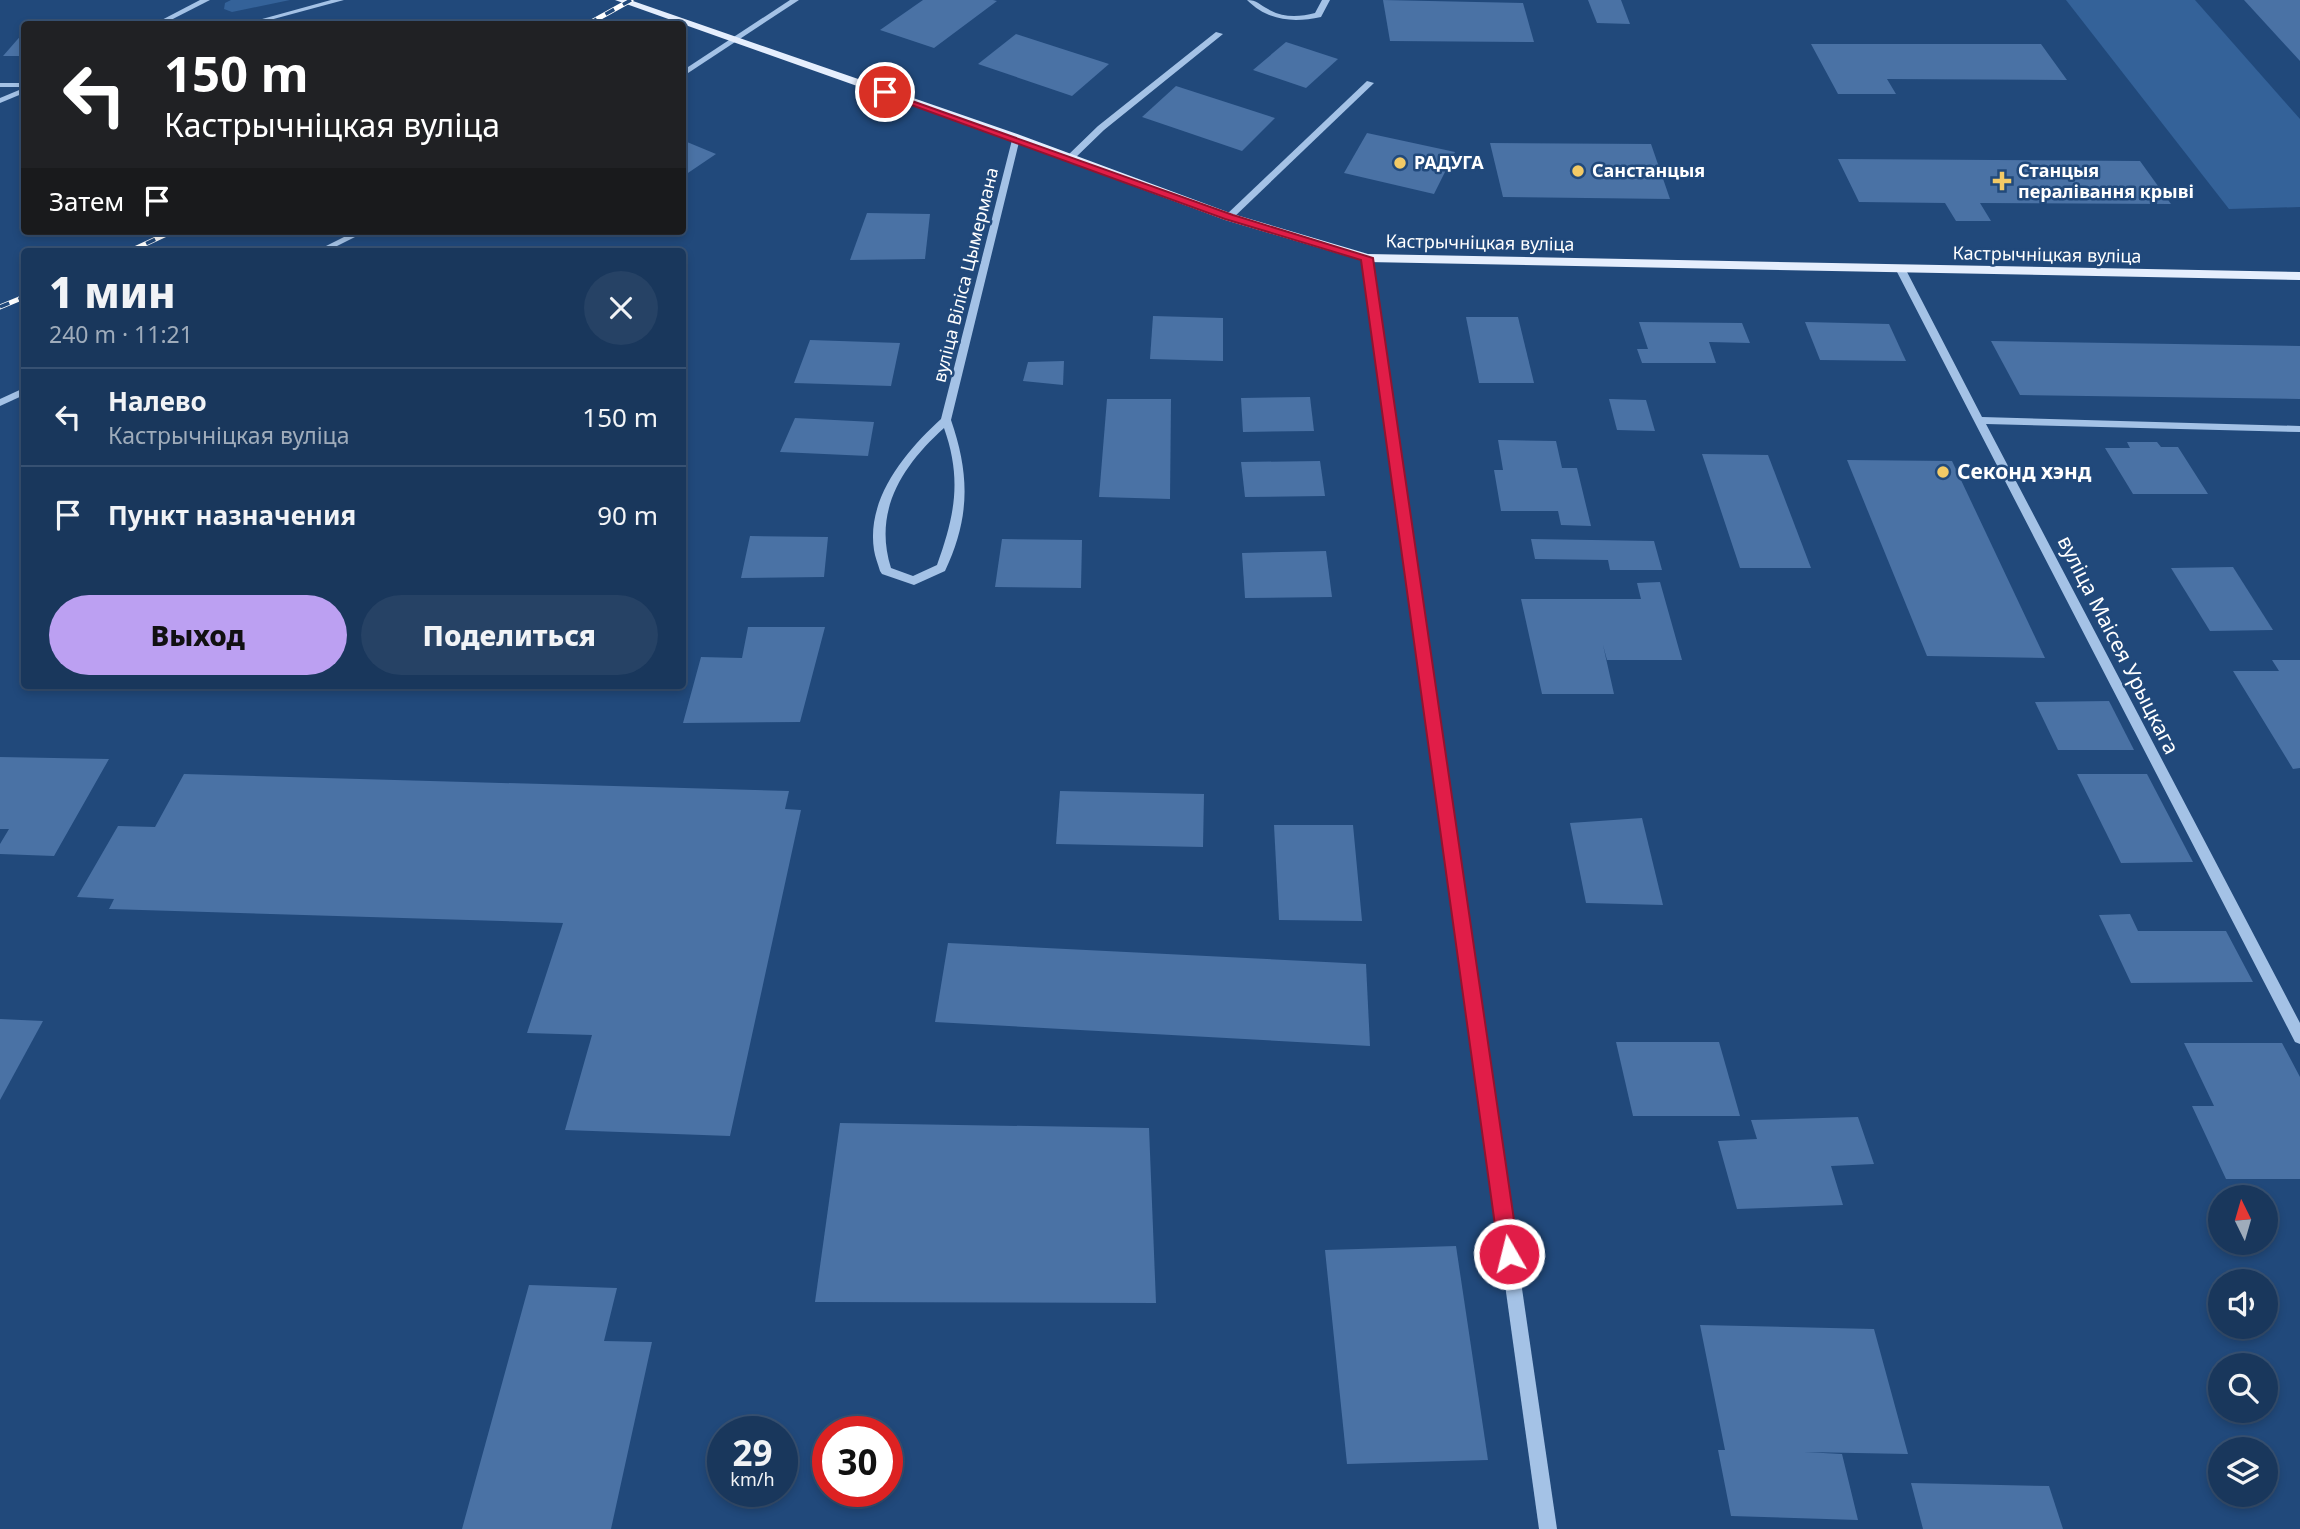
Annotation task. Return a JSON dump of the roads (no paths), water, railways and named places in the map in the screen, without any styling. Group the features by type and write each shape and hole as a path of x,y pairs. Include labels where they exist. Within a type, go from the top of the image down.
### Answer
{"main road":[{"name":"Кастрычніцкая вуліца","path":"620,0 680,21"},
{"name":"Кастрычніцкая вуліца","path":"686,23 1016,138 1229,217 1367,258 2300,276"}],"street":[{"path":"164,21 206,0"},
{"path":"260,21 340,0"},
{"path":"686,73 795,0"},
{"path":"1251,0 1264,13 1294,20 1318,15 1326,0"},
{"path":"1070,158 1101,128 1219,34"},
{"path":"1229,217 1370,83"},
{"path":"0,85 21,88"},
{"path":"0,101 21,90"},
{"name":"вуліца Віліса Цымермана","path":"946,420 1016,138"},
{"path":"327,248 354,235"},
{"path":"1367,258 1548,1529"},
{"name":"вуліца Маісея Урыцкага","path":"1901,270 2300,1037"},
{"path":"0,402 21,392"},
{"path":"946,420 959,453 963,488 954,537 942,568 914,580 886,571 878,552 881,511 899,471 919,442 946,420"},
{"path":"1979,420 2300,429"}],"railway":[{"path":"593,21 631,0"},
{"path":"137,248 164,235"},
{"path":"0,307 21,298"}],"place":[{"name":"РАДУГА","path":"1400,163"},
{"name":"Санстанцыя","path":"1578,171"},
{"name":"Станцыя пералівання крыві","path":"2002,181"},
{"name":"Секонд хэнд","path":"1943,472"}]}
